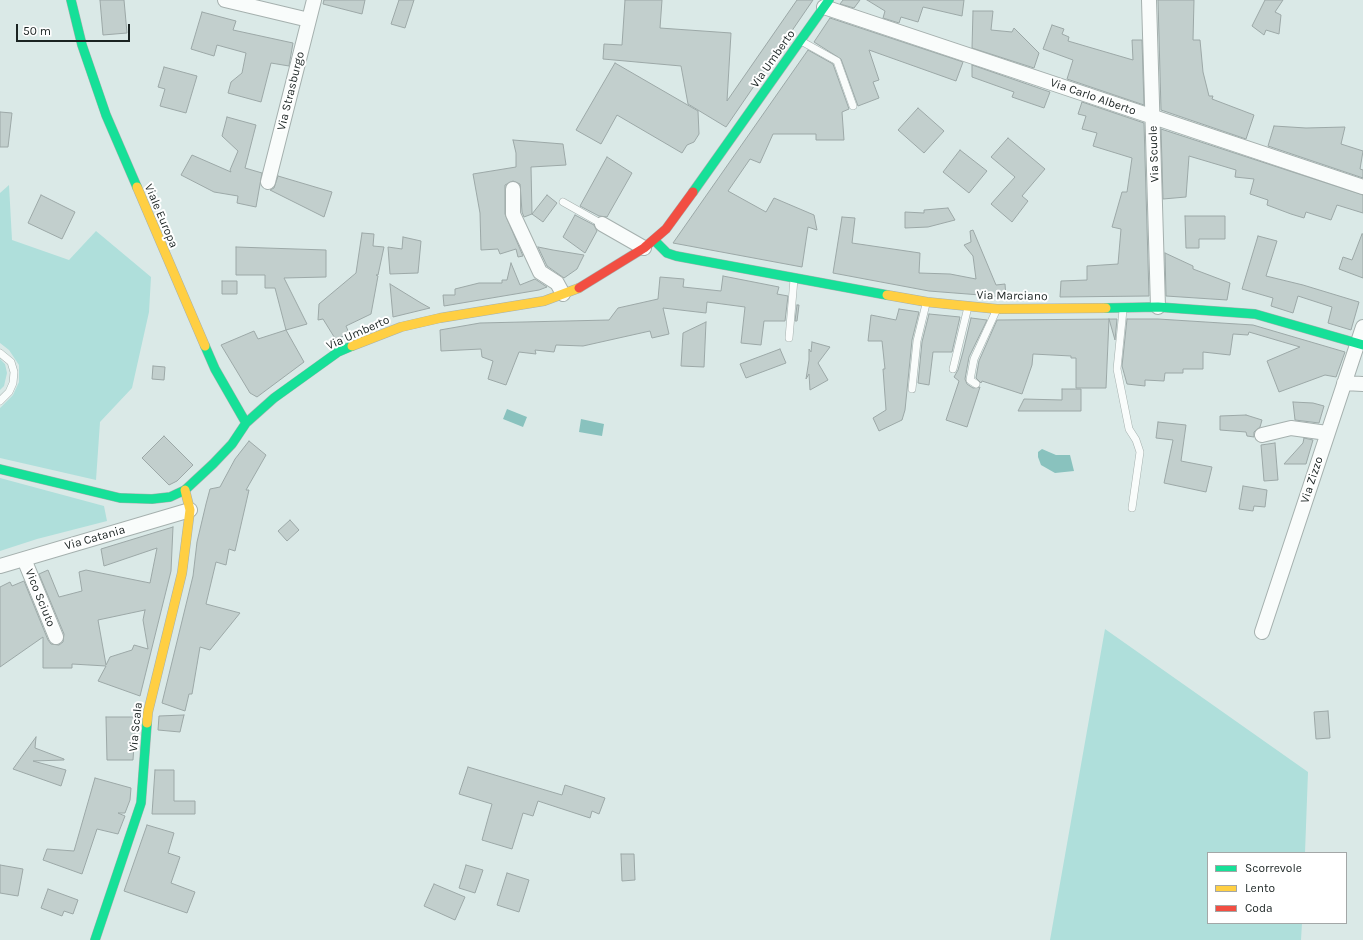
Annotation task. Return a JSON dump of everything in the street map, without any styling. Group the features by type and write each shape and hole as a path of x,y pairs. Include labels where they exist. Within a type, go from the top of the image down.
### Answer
{"street":[{"name":"Viale Europa","path":"73,0 82,45 106,115 199,335 215,369 246,423"},
{"path":"225,0 309,20"},
{"name":"Via Strasburgo","path":"268,182 314,0"},
{"name":"Via Scuole","path":"1149,0 1158,307"},
{"name":"Via Carlo Alberto","path":"827,3 1152,117 1363,187"},
{"name":"Via Umberto","path":"185,490 232,444 246,423 307,373 338,352 364,340 401,327 440,318 521,306 544,301 582,287 649,244 666,229 736,133 827,3"},
{"path":"513,189 513,214 540,272 557,283 563,294"},
{"path":"602,224 649,244"},
{"name":"Via Marciano","path":"649,244 667,253 927,302 997,309 1158,307 1255,314 1360,344"},
{"name":"Via Zizzo","path":"1262,632 1344,382 1360,344 1363,327"},
{"path":"1344,382 1363,384"},
{"path":"1262,435 1291,428 1328,433"},
{"path":"0,469 120,498 162,498 170,497 185,490"},
{"name":"Via Scala","path":"95,940 141,803 148,712 182,573 190,510 185,490"},
{"name":"Via Catania","path":"0,566 190,510"},
{"name":"Vico Sciuto","path":"24,558 56,638"}],"lane":[{"path":"800,41 837,61 853,106"},
{"path":"563,202 602,224"},
{"path":"789,338 795,277"},
{"path":"912,389 917,341 927,302"},
{"path":"953,369 968,307"},
{"path":"1123,307 1117,369 1129,429 1136,440 1140,452 1132,508"},
{"path":"976,384 970,380 974,359 997,309"},
{"path":"0,353 11,362 14,372 13,382 9,392 0,401"}],"shaded area":[{"path":"9,185 12,240 69,260 96,231 151,277 149,312 132,388 100,422 96,480 0,458 0,408 13,395 19,382 19,365 9,350 0,343 0,193"},
{"path":"0,359 5,364 7,373 4,386 0,390"},
{"path":"507,409 527,417 523,427 503,419"},
{"path":"581,419 604,424 602,436 579,432"},
{"path":"1042,449 1056,455 1070,455 1074,471 1055,473 1041,465 1038,452"},
{"path":"0,478 104,506 107,521 37,539 0,551"},
{"path":"1105,629 1308,772 1305,852 1207,852 1207,924 1302,924 1301,940 1050,940"}],"building":[{"path":"100,0 124,0 127,33 103,35"},
{"path":"324,0 365,0 362,14 323,4"},
{"path":"399,0 414,0 405,28 391,24"},
{"path":"625,0 662,0 660,28 731,33 727,101 797,0 813,0 726,127 688,104 681,66 603,59 604,44 622,45"},
{"path":"843,0 860,0 854,8 840,4"},
{"path":"867,0 964,0 962,16 923,7 918,22 901,17 899,23 883,18 885,11"},
{"path":"1158,0 1194,0 1193,40 1200,40 1203,72 1209,96 1213,96 1212,99 1254,115 1246,139 1161,110"},
{"path":"1265,0 1283,0 1275,12 1281,15 1279,34 1266,30 1264,35 1252,26"},
{"path":"973,11 993,11 991,30 1012,32 1014,28 1039,53 1034,68 972,48"},
{"path":"202,12 236,21 233,30 293,43 289,66 271,63 261,102 228,93 231,82 242,73 246,53 217,45 214,56 191,49"},
{"path":"830,18 963,62 956,81 869,50 879,80 873,82 879,98 858,106 841,59 814,42"},
{"path":"1052,25 1064,29 1062,34 1069,37 1068,41 1133,60 1132,40 1142,40 1144,105 1067,79 1073,60 1043,49"},
{"path":"808,50 833,64 849,109 842,112 844,140 816,140 816,134 773,134 760,163 750,159 728,191 766,212 774,198 814,215 817,230 808,227 802,267 673,243"},
{"path":"615,63 698,111 699,134 694,142 687,145 682,153 617,115 601,144 576,130"},
{"path":"972,65 1050,92 1044,108 1012,97 1014,92 972,77"},
{"path":"164,67 197,76 186,113 160,106 165,89 158,87"},
{"path":"1082,102 1144,123 1149,296 1060,297 1061,281 1087,280 1087,266 1118,264 1121,229 1112,227 1122,192 1127,192 1132,158 1093,146 1097,133 1082,129 1086,116 1078,114"},
{"path":"918,108 944,131 924,153 898,130"},
{"path":"0,112 12,113 8,147 0,147"},
{"path":"227,117 256,125 245,168 262,173 256,207 237,203 238,196 214,192 181,175 192,155 231,172 230,170 238,151 222,136"},
{"path":"1274,126 1306,128 1345,127 1341,144 1363,151 1360,169 1363,170 1363,178 1268,146"},
{"path":"1161,129 1363,195 1363,213 1337,205 1331,220 1306,212 1304,218 1291,214 1267,205 1268,200 1250,194 1254,179 1235,177 1236,170 1189,156 1186,197 1163,199"},
{"path":"1008,138 1045,169 1022,196 1028,201 1012,222 991,204 1015,177 991,157"},
{"path":"513,140 563,144 566,165 531,167 532,214 524,217 522,212 520,184 513,181 505,185 505,214 523,256 518,257 516,249 500,254 498,249 481,250 480,213 473,174 516,167 516,153"},
{"path":"960,150 987,171 969,193 943,172"},
{"path":"607,157 632,173 607,217 599,216 580,206"},
{"path":"278,176 332,192 324,217 270,190 274,188"},
{"path":"41,195 75,212 62,239 28,223"},
{"path":"547,195 557,203 543,222 532,214"},
{"path":"948,208 955,220 928,227 905,228 905,212 924,213 924,210"},
{"path":"575,215 594,225 597,231 585,253 563,237"},
{"path":"1185,216 1225,216 1225,239 1199,239 1199,248 1186,248"},
{"path":"842,217 855,218 852,243 920,253 919,273 950,274 976,279 973,256 964,245 971,242 970,231 973,230 996,285 1005,284 1006,297 929,291 833,273"},
{"path":"362,233 374,234 373,246 384,247 378,275 376,275 378,276 371,314 346,326 349,333 336,340 323,319 318,320 319,304 356,273"},
{"path":"1362,234 1363,278 1339,269 1343,257 1352,260"},
{"path":"1258,236 1277,241 1266,276 1303,285 1359,302 1351,330 1328,323 1332,307 1298,296 1293,313 1271,306 1273,298 1242,289"},
{"path":"403,237 421,241 418,273 390,274 388,247 402,249"},
{"path":"236,247 326,250 326,277 284,278 307,324 286,330 275,288 265,288 265,275 236,275"},
{"path":"538,247 584,255 577,269 564,278 547,266"},
{"path":"1165,253 1193,266 1193,269 1230,283 1227,300 1166,296"},
{"path":"511,263 520,285 535,279 547,287 539,290 444,306 443,295 455,295 455,289 479,283 502,283 502,280 507,280"},
{"path":"723,276 779,287 777,294 788,296 785,321 764,321 761,345 741,343 745,307 707,302 706,313 663,308 669,334 652,338 650,331 583,346 556,345 554,352 535,350 536,354 519,352 506,385 488,379 493,361 482,357 481,349 441,351 440,330 480,323 609,320 618,308 658,299 660,277 684,279 683,287 721,291"},
{"path":"222,281 237,281 237,294 222,294"},
{"path":"390,284 421,303 430,308 393,317"},
{"path":"797,305 799,305 797,321 795,321"},
{"path":"899,309 919,312 912,340 905,410 902,420 879,431 873,418 886,410 883,369 885,369 882,341 868,341 871,315 896,320"},
{"path":"929,314 960,317 952,352 933,352 929,385 918,383 922,342"},
{"path":"971,318 987,320 969,357 965,379 967,384 973,388 980,387 967,427 946,420 959,381 954,377 958,370"},
{"path":"1109,319 1106,388 1076,388 1076,358 1071,358 1071,356 1033,354 1032,365 1022,394 982,381 981,383 976,378 979,361 997,320"},
{"path":"1109,319 1117,319 1115,340"},
{"path":"1127,319 1158,319 1253,325 1345,352 1336,377 1325,375 1279,392 1267,361 1300,347 1249,332 1248,335 1233,334 1230,355 1203,352 1203,369 1183,369 1183,373 1165,373 1164,381 1145,380 1145,386 1127,384 1122,366"},
{"path":"706,322 704,367 681,366 683,333"},
{"path":"286,330 304,362 257,397 250,393 221,345 254,331 258,339"},
{"path":"812,342 830,347 818,363 828,380 810,390 809,374 806,379 809,349 811,352"},
{"path":"780,349 786,363 746,378 740,364"},
{"path":"153,366 165,367 164,380 152,379"},
{"path":"1062,389 1081,389 1081,411 1018,411 1024,399 1062,400"},
{"path":"1293,402 1313,403 1324,406 1319,423 1295,420"},
{"path":"1246,415 1262,420 1260,427 1254,432 1254,437 1247,436 1246,432 1220,430 1220,416"},
{"path":"1158,422 1186,425 1181,461 1212,467 1206,492 1164,483 1173,440 1156,438"},
{"path":"164,436 193,465 177,481 169,485 142,458"},
{"path":"1304,438 1313,440 1306,464 1284,464 1303,443"},
{"path":"249,441 266,455 246,490 249,490 235,551 229,549 226,565 216,562 206,604 240,613 210,650 200,647 192,694 189,694 185,711 162,703 193,576 197,542 206,504 210,489 220,487 235,459"},
{"path":"1275,443 1278,480 1264,481 1261,445"},
{"path":"1243,486 1267,490 1265,507 1254,506 1253,511 1239,509"},
{"path":"290,520 299,530 287,541 278,531"},
{"path":"173,527 171,571 140,696 98,681 106,666 72,664 72,668 43,668 43,637 0,667 0,587 10,582 12,586 24,581 48,640 51,644 59,645 63,642 64,634 39,574 48,570 59,597 82,591 79,572 86,570 150,583 157,548 104,566 101,549","holes":["145,610 143,620 148,649 134,645 132,650 110,657 106,665 98,620"]},
{"path":"1328,711 1330,738 1316,739 1314,712"},
{"path":"184,715 180,732 158,730 159,716"},
{"path":"106,717 136,717 133,760 107,760"},
{"path":"36,737 35,748 64,759 33,761 66,770 61,786 13,769"},
{"path":"468,767 562,795 565,785 605,798 599,814 592,811 590,818 538,801 533,816 523,813 512,849 482,840 492,804 459,794"},
{"path":"155,770 174,770 174,801 195,801 195,814 152,814"},
{"path":"95,778 131,788 130,800 125,813 118,813 125,816 118,834 97,829 82,874 43,860 47,849 74,851"},
{"path":"147,825 174,833 168,853 180,857 171,883 195,892 187,913 124,891"},
{"path":"621,854 634,854 635,880 622,881"},
{"path":"0,865 23,869 18,896 0,893"},
{"path":"466,865 483,870 475,893 459,888"},
{"path":"507,873 529,880 519,912 497,905"},
{"path":"434,884 465,897 455,920 424,906"},
{"path":"48,889 78,900 73,914 64,911 62,916 41,908"}],"traffic: fast":[{"path":"71,0 82,45 106,115 137,187"},
{"path":"693,192 829,0"},
{"path":"654,240 667,253 676,256 887,295"},
{"path":"1106,308 1158,307 1255,314 1363,345"},
{"path":"205,346 215,369 246,423"},
{"path":"0,469 120,498 152,499 170,497 185,490 213,464 232,444 246,423 274,398 338,352 352,346"},
{"path":"95,940 141,803 147,723"}],"traffic: slow":[{"path":"137,187 205,346"},
{"path":"352,346 401,327 440,318 544,301 579,288"},
{"path":"887,295 927,302 997,309 1106,308"},
{"path":"147,723 148,712 182,573 190,510 185,490"}],"traffic: jam":[{"path":"579,288 644,248 666,229 693,192"}]}
